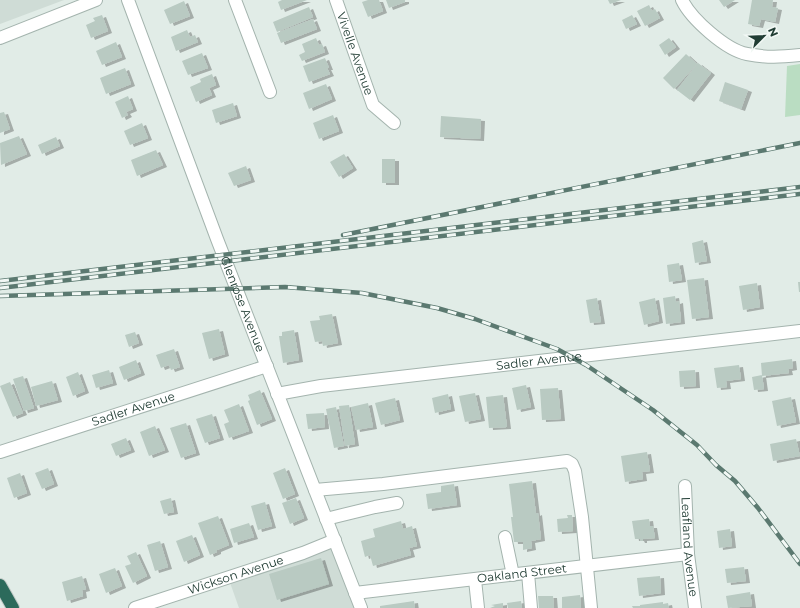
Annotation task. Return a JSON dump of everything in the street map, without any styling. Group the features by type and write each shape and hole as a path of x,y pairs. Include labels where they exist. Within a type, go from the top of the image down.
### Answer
{"highway":[{"path":"0,585 12,608"},
{"path":"0,594 12,608"}],"street":[{"path":"0,38 96,0"},
{"name":"Glenrose Avenue","path":"128,0 266,366 361,608"},
{"path":"235,0 270,92"},
{"name":"Vivelle Avenue","path":"336,0 373,105 394,123"},
{"path":"682,0 684,6 704,28 722,42 746,54 772,58 800,55"},
{"name":"Sadler Avenue","path":"277,394 321,386 800,331"},
{"name":"Sadler Avenue","path":"0,452 266,366"},
{"path":"315,490 383,484 567,461 572,464 575,470 582,517 591,608"},
{"name":"Leafland Avenue","path":"685,486 688,554 695,608"},
{"path":"326,518 375,506 397,504"},
{"path":"506,537 513,575"},
{"name":"Wickson Avenue","path":"135,608 303,553 335,540"},
{"name":"Oakland Street","path":"355,593 688,554"},
{"path":"528,573 532,608"},
{"path":"475,580 478,608"}],"shaded area":[{"path":"0,0 64,0 0,24"},
{"path":"335,540 361,608 239,608 228,577"}],"green space":[{"path":"800,64 800,115 785,117 787,66"}],"building":[{"path":"282,0 307,0 281,10 278,2"},
{"path":"368,0 379,0 383,11 368,17 362,2"},
{"path":"386,0 405,0 405,2 389,8"},
{"path":"608,0 621,0 610,4"},
{"path":"719,0 735,0 724,7"},
{"path":"752,0 773,0 772,7 778,8 775,22 761,19 759,26 748,24"},
{"path":"184,1 190,16 170,24 164,10"},
{"path":"649,5 652,11 655,9 660,18 645,26 637,11"},
{"path":"309,7 313,17 277,32 273,22"},
{"path":"102,15 108,31 91,38 86,25 95,21 93,18"},
{"path":"632,15 637,24 626,29 622,20"},
{"path":"313,19 317,29 281,43 277,33"},
{"path":"187,30 190,37 195,35 198,42 176,51 171,37"},
{"path":"316,38 319,45 322,44 325,52 302,61 299,55 305,52 302,44"},
{"path":"669,38 676,47 665,55 659,45"},
{"path":"116,42 122,57 102,65 96,51"},
{"path":"202,53 208,68 188,75 182,61"},
{"path":"686,54 697,64 674,89 663,78"},
{"path":"325,58 330,74 309,82 303,66"},
{"path":"698,63 711,73 690,100 677,90"},
{"path":"125,68 131,84 106,94 100,78"},
{"path":"212,74 216,85 209,88 212,95 196,102 190,87 201,82 200,79"},
{"path":"725,82 748,90 741,109 719,101"},
{"path":"326,84 332,99 309,109 303,93"},
{"path":"128,96 133,109 126,112 128,115 122,118 115,102"},
{"path":"233,103 237,116 216,123 212,110"},
{"path":"4,112 10,129 0,133 0,113"},
{"path":"333,115 339,131 319,139 313,123"},
{"path":"441,116 481,119 480,139 440,137"},
{"path":"142,123 148,138 130,145 124,131"},
{"path":"19,136 27,154 1,165 0,143"},
{"path":"56,137 60,146 42,154 38,145"},
{"path":"156,150 163,165 137,176 131,160"},
{"path":"344,154 353,168 339,177 330,162"},
{"path":"382,159 395,159 395,183 382,183"},
{"path":"246,166 251,180 234,186 228,173"},
{"path":"703,240 707,261 695,263 692,243"},
{"path":"679,263 682,280 669,282 667,265"},
{"path":"704,278 709,317 692,319 687,280"},
{"path":"798,282 800,282 800,292 799,292"},
{"path":"757,283 760,307 743,310 739,286"},
{"path":"675,296 676,302 679,301 681,322 666,324 663,298"},
{"path":"597,298 601,322 590,323 586,300"},
{"path":"655,298 659,321 644,325 639,302"},
{"path":"332,314 338,343 323,346 322,341 315,342 310,321 320,320 319,316"},
{"path":"219,329 225,354 209,359 202,333"},
{"path":"294,330 299,360 283,363 279,336 282,336 282,332"},
{"path":"135,332 139,343 129,347 125,335"},
{"path":"174,349 180,367 171,370 169,365 161,368 156,355"},
{"path":"792,359 793,368 788,369 789,373 762,376 761,363"},
{"path":"136,360 141,373 124,380 119,367"},
{"path":"739,365 741,379 726,381 727,387 717,388 714,368"},
{"path":"109,370 113,383 96,388 92,375"},
{"path":"695,370 696,386 680,387 679,371"},
{"path":"78,372 85,391 73,396 66,377"},
{"path":"762,375 764,389 754,390 752,377"},
{"path":"23,376 34,408 24,411 13,379"},
{"path":"52,381 58,400 36,406 31,387"},
{"path":"10,382 23,413 13,417 0,386"},
{"path":"526,385 531,407 517,410 512,388"},
{"path":"558,388 561,419 542,420 540,389"},
{"path":"260,390 272,419 257,425 248,401 250,400 248,395"},
{"path":"475,393 481,419 465,422 459,396"},
{"path":"448,394 451,409 435,413 432,398"},
{"path":"503,395 507,427 489,428 486,397"},
{"path":"791,397 796,422 777,426 772,401"},
{"path":"395,398 400,420 381,425 375,403"},
{"path":"368,403 373,427 356,430 351,407"},
{"path":"239,404 249,431 229,438 224,424 229,422 224,410"},
{"path":"349,405 355,444 345,446 339,406"},
{"path":"336,407 344,446 334,448 326,409"},
{"path":"324,413 325,427 308,429 306,414"},
{"path":"212,414 220,438 205,443 196,419"},
{"path":"186,423 196,453 181,458 170,428"},
{"path":"155,426 165,450 149,456 140,432"},
{"path":"126,438 131,450 116,456 111,444"},
{"path":"796,439 800,456 773,461 770,444"},
{"path":"647,452 650,471 642,472 643,479 625,482 621,456"},
{"path":"48,468 54,484 42,489 35,473"},
{"path":"285,468 295,494 283,499 273,473"},
{"path":"20,473 27,493 14,498 7,478"},
{"path":"532,481 541,539 531,541 532,548 523,550 523,542 514,542 509,484"},
{"path":"454,484 457,505 428,509 426,494 441,492 441,486"},
{"path":"171,498 174,512 164,514 160,501"},
{"path":"296,498 304,518 290,524 282,503"},
{"path":"265,502 272,526 258,530 251,506"},
{"path":"567,515 572,515 573,531 558,532 557,519 568,518"},
{"path":"218,516 229,545 210,555 198,523"},
{"path":"649,519 650,526 653,526 655,538 643,539 643,541 640,539 635,539 632,521"},
{"path":"401,521 403,529 412,526 417,546 409,548 411,555 373,566 370,555 365,557 361,541 375,537 373,529"},
{"path":"249,523 254,537 234,543 230,529"},
{"path":"730,529 732,546 719,548 717,531"},
{"path":"192,535 200,555 184,562 176,541"},
{"path":"160,541 168,567 155,571 147,545"},
{"path":"136,552 147,576 133,583 125,566 131,564 127,556"},
{"path":"321,558 329,584 277,600 269,574"},
{"path":"744,567 746,581 727,583 725,569"},
{"path":"115,568 122,586 106,593 99,574"},
{"path":"82,576 86,589 82,590 83,596 67,601 62,582"},
{"path":"660,576 661,593 639,596 637,578"},
{"path":"750,592 752,606 728,608 726,596"},
{"path":"580,595 581,608 562,608 562,597"},
{"path":"538,596 553,596 554,608 539,608"},
{"path":"414,601 415,608 380,608 380,606"},
{"path":"521,601 522,608 508,608 507,603"},
{"path":"663,602 663,604 668,603 669,608 633,608 632,606 640,606"},
{"path":"503,603 503,608 490,608 495,606 491,605"}],"railway":[{"path":"343,235 800,143"},
{"path":"0,281 800,187"},
{"path":"0,288 800,194"},
{"path":"0,296 285,287 362,293 437,308 475,319 557,349 586,365 653,410 697,445 716,465 735,481 758,508 800,564"}]}
